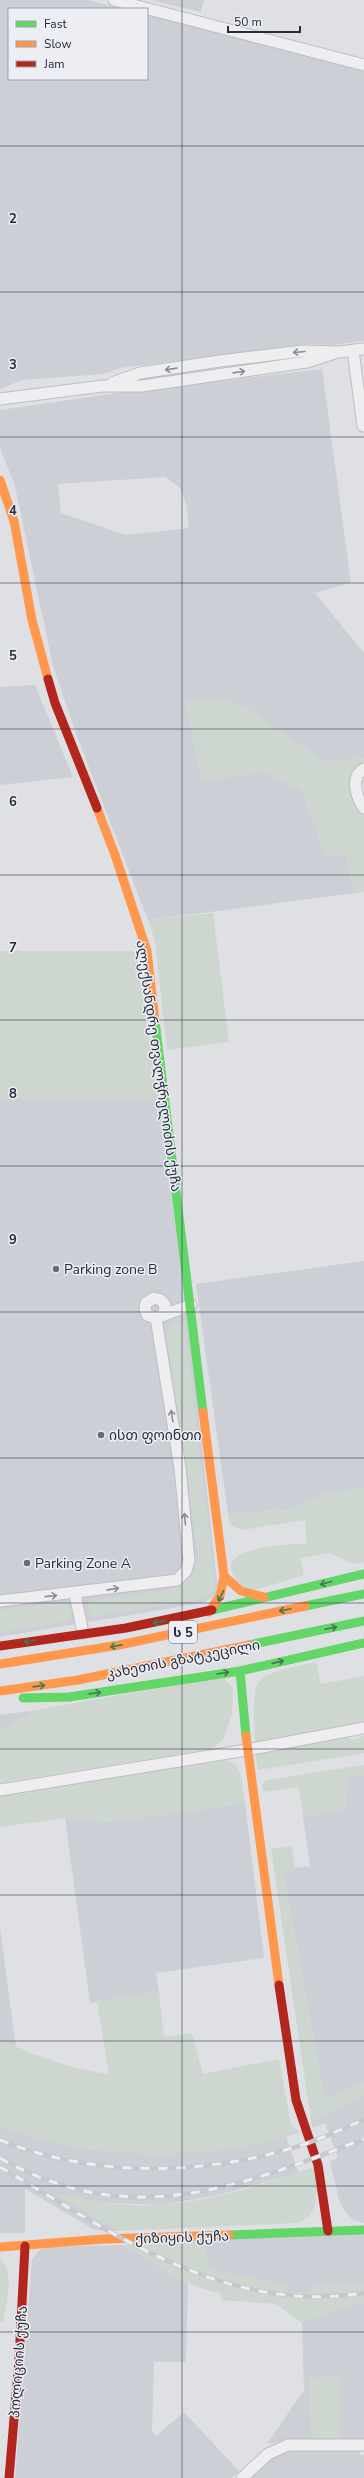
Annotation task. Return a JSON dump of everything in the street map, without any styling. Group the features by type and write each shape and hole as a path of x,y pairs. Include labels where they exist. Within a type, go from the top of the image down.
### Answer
{"main road":[{"name":"ალექსანდრე თვალჭრელიძის ქუჩა","path":"0,480 14,521 32,620 55,703 115,854 147,951 167,1127 191,1305 224,1576 222,1594 209,1612"},
{"path":"0,1646 126,1628 209,1612 364,1574"},
{"path":"224,1576 231,1587 242,1593 271,1598"},
{"name":"კახეთის გზატკეცილი","path":"0,1664 119,1645 364,1594"},
{"name":"კახეთის გზატკეცილი","path":"0,1691 78,1680 364,1621"},
{"path":"0,1699 69,1697 240,1670 364,1643"},
{"path":"240,1670 247,1750 288,2054 296,2100 318,2165 328,2231"},
{"name":"ქიზიყის ქუჩა","path":"0,2247 104,2239 364,2230"},
{"name":"პოლიციის ქუჩა","path":"9,2478 19,2360 25,2246"}],"street":[{"path":"114,0 145,8"},
{"path":"148,9 364,65"},
{"path":"103,386 140,373 220,361 303,351 338,352 358,350 363,426"},
{"path":"0,399 103,386 142,386 222,375 307,362 338,352"},
{"path":"220,361 222,375"},
{"path":"364,769 357,775 355,782 364,808"},
{"path":"158,1298 162,1301 191,1305 160,1316 147,1315 145,1306 151,1299 158,1298"},
{"path":"0,1601 75,1594 177,1580 186,1571 189,1560 180,1468 160,1316 165,1308 162,1301"},
{"path":"75,1594 83,1633"},
{"path":"0,1790 247,1750 364,1728"},
{"path":"242,2478 268,2454 283,2447 364,2445"}],"shaded area":[{"path":"0,0 88,0 119,8 8,8 8,80 148,80 148,15 364,70 364,341 332,345 307,344 120,368 104,374 22,380 0,389"},
{"path":"150,0 204,0 201,12"},
{"path":"322,369 351,583 315,593 364,653 364,758 324,762 244,706 224,700 185,700 202,780 264,772 301,789 326,856 346,854 355,893 148,920 78,739 53,666 15,486 0,448 0,410 124,392","holes":["165,477 180,488 186,504 189,528 126,535 61,513 58,484"]},
{"path":"35,685 73,777 0,785 0,687"},
{"path":"185,700 224,700 245,706 324,762 364,758 364,767 354,774 364,812 364,892 355,893 346,854 326,856 301,789 264,772 202,781"},
{"path":"213,913 229,1042 167,1050 155,941 148,920"},
{"path":"0,951 135,951 159,1099 0,1099"},
{"name":"ისთ ფოინთი","path":"0,1099 159,1099 189,1330 218,1590 214,1597 201,1603 0,1637"},
{"path":"364,1261 364,1488 326,1494 290,1510 228,1514 196,1284"},
{"path":"173,1323 183,1323 186,1335 215,1586 211,1595 198,1600 93,1616 88,1611 88,1604 91,1599 168,1590 187,1582 195,1570 198,1554 167,1338 167,1329"},
{"path":"364,1488 364,1562 353,1564 330,1553 300,1558 304,1575 259,1589 246,1589 233,1575 231,1565 237,1557 248,1551 307,1543 305,1520 242,1530 230,1525 228,1514 290,1510 326,1494"},
{"path":"64,1603 72,1610 70,1621 0,1632 0,1610"},
{"path":"316,1662 321,1684 364,1676 364,1723 255,1744 254,1704 255,1692 259,1683 266,1676 277,1671"},
{"path":"223,1677 233,1688 232,1714 223,1740 211,1749 0,1783 0,1730 10,1728 36,1710"},
{"path":"36,1710 10,1728 0,1730 0,1715"},
{"path":"342,1735 352,1740 364,1736 364,1753 258,1770 255,1754"},
{"path":"226,1760 232,1763 239,1772 245,1803 106,1822 65,1818 0,1827 0,1795"},
{"path":"364,1765 364,1775 347,1778 345,1806 339,1811 303,1816 299,1787 263,1792 262,1785 266,1780"},
{"path":"364,1775 364,2082 325,2101 283,1870 310,1866 303,1816 339,1811 345,1806 347,1778"},
{"path":"245,1803 264,1958 156,1973 159,1992 90,2003 65,1818 106,1822"},
{"path":"292,1846 295,1868 283,1870 325,2101 364,2082 364,2095 311,2121 271,1849"},
{"path":"0,1928 16,2047 0,2039"},
{"path":"159,1992 164,2037 192,2033 203,2074 279,2059 291,2125 300,2132 266,2142 229,2149 190,2153 149,2154 70,2146 33,2137 0,2125 0,2039 53,2061 81,2069 109,2074 97,2001"},
{"path":"364,2095 364,2223 354,2220 346,2213 339,2200 330,2161 338,2158 325,2123 312,2128 311,2121"},
{"path":"0,2125 14,2131 94,2150 208,2152 286,2137 299,2173 214,2196 160,2205 93,2202 63,2194 61,2197 120,2231 95,2230 25,2189 25,2233 0,2233"},
{"path":"316,2166 317,2192 314,2207 311,2214 297,2223 120,2231 60,2197 63,2194 99,2202 123,2205 159,2205 178,2203 239,2191"},
{"path":"364,2235 364,2286 311,2286 309,2292 288,2292 285,2285 208,2269 204,2239"},
{"path":"204,2239 208,2269 285,2285 288,2292 309,2292 311,2286 364,2286 364,2303 341,2307 302,2323 276,2304 221,2300 220,2293 194,2286 158,2267 123,2245"},
{"path":"123,2245 188,2283 186,2362 154,2362 152,2430 156,2436 184,2412 239,2471 232,2478 15,2478 32,2260 38,2251 47,2247"},
{"path":"0,2259 8,2272 9,2280 8,2297 3,2322 0,2322"},
{"path":"364,2303 364,2440 287,2440 267,2444 304,2390 302,2323 341,2307"},
{"path":"341,2376 341,2441 315,2439 311,2435 310,2378"},
{"path":"288,2451 360,2451 360,2455 364,2455 364,2478 250,2478 266,2462 277,2454"}],"railway":[{"path":"0,2140 36,2152 73,2161 111,2167 187,2167 225,2163 262,2156 299,2146 364,2120"},
{"path":"0,2158 47,2180 93,2193 138,2197 183,2194 227,2186 272,2173 364,2139"},
{"path":"0,2167 128,2242 172,2263 217,2280 264,2292 313,2297 364,2293"}],"traffic: fast":[{"path":"155,1021 203,1412"},
{"path":"212,1610 364,1574"},
{"path":"305,1606 364,1594"},
{"path":"249,1645 364,1621"},
{"path":"246,1736 240,1671 364,1643"},
{"path":"23,1698 69,1697 240,1671"},
{"path":"229,2235 364,2230"}],"traffic: slow":[{"path":"0,480 14,521 32,620 48,679"},
{"path":"97,808 115,855 147,951 155,1021"},
{"path":"203,1412 224,1576 220,1596 209,1612"},
{"path":"224,1576 241,1591 264,1597"},
{"path":"0,1664 119,1645 305,1606"},
{"path":"0,1691 78,1680 249,1645"},
{"path":"246,1736 279,1985"},
{"path":"0,2247 104,2239 229,2235"}],"traffic: jam":[{"path":"48,679 55,703 97,808"},
{"path":"0,1646 126,1628 212,1610"},
{"path":"279,1985 296,2100 318,2165 328,2231"},
{"path":"9,2478 19,2360 25,2246"}],"place":[{"name":"Parking zone B","path":"56,1269"},
{"name":"ისთ ფოინთი","path":"101,1435"},
{"name":"Parking Zone A","path":"27,1563"}]}
